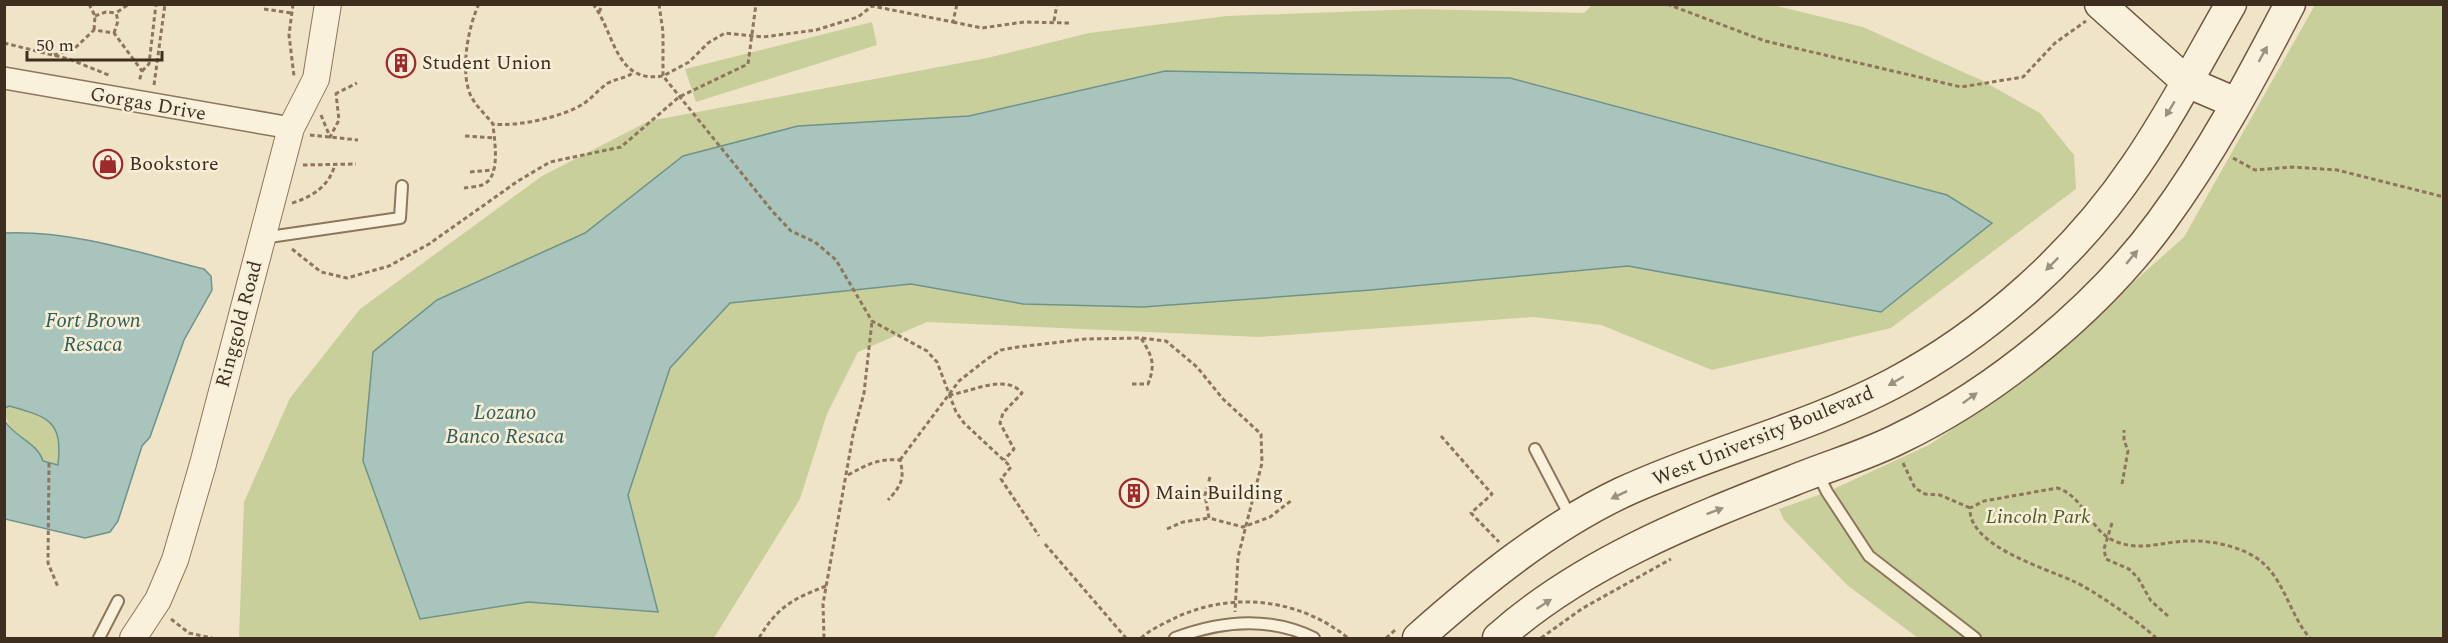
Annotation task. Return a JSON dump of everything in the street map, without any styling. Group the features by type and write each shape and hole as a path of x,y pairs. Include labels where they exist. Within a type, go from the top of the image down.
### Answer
{"main road":[{"name":"West University Boulevard","path":"1410,631 1573,520 1619,494 1798,424 1893,383 1955,344 2001,310 2047,269 2087,228 2136,166 2231,4"},
{"path":"1498,639 1515,623 1611,560 1704,516 1900,439 1961,404 2015,366 2063,326 2120,272 2161,222 2211,148 2290,4"},
{"path":"2102,6 2187,82 2236,103"},
{"path":"1798,424 1817,471"}],"street":[{"name":"Ringgold Road","path":"133,639 158,600 175,560 269,238 297,131 316,79 328,4"},
{"name":"Gorgas Drive","path":"4,78 297,131"}],"lane":[{"path":"269,238 400,218 402,186"},
{"path":"1534,449 1573,520"},
{"path":"1817,471 1827,492 1869,556 1975,639"},
{"path":"99,639 118,601"},
{"path":"1175,639 1208,627 1235,623 1272,625 1314,639"}],"path":[{"path":"54,55 75,48 94,30 95,16 89,4"},
{"path":"95,16 106,12 116,13 129,4"},
{"path":"139,86 142,71 149,64 156,4"},
{"path":"154,90 165,4"},
{"path":"293,4 289,35 294,84"},
{"path":"464,188 484,185 493,170 497,153 493,124 470,96 467,80 470,26 479,4"},
{"path":"593,4 622,60 634,72 647,79 663,76 689,62 708,43 725,33 763,37 816,30 858,16 872,5 982,28 1054,21 1070,23"},
{"path":"599,12 603,4"},
{"path":"658,4 663,32 663,76 791,231 815,242 836,260 872,321 927,351 937,362 949,395 964,423 1011,467 1001,478 1040,536"},
{"path":"269,238 321,272 347,278 389,266 429,244 518,181 550,162 621,147 679,97 748,64 750,35 756,4"},
{"path":"953,22 957,4"},
{"path":"1054,21 1057,4"},
{"path":"1666,4 1765,41 1961,87 2023,77 2055,43 2102,6"},
{"path":"264,9 291,13"},
{"path":"114,33 118,21 116,13"},
{"path":"94,30 114,33 142,71"},
{"path":"4,44 54,55 101,70 117,79"},
{"path":"493,124 504,125 566,113 584,104 610,82 626,79 634,72"},
{"path":"329,97 357,82"},
{"path":"131,85 145,88"},
{"path":"330,137 339,120 336,94"},
{"path":"319,110 330,137"},
{"path":"297,131 358,140"},
{"path":"465,136 494,138"},
{"path":"2211,148 2255,170 2292,167 2337,170 2444,197"},
{"path":"283,203 294,203 313,194 332,176 335,164"},
{"path":"292,165 356,164"},
{"path":"470,172 493,170"},
{"path":"824,639 823,604 848,475 853,435 868,371 872,321"},
{"path":"1132,384 1148,384 1154,370 1150,354 1141,338"},
{"path":"900,460 959,381 1001,350 1085,339 1141,338 1166,341 1197,367 1223,399 1261,434 1262,463 1244,527 1234,586 1235,623"},
{"path":"949,395 1004,383 1015,385 1022,393 1003,413 999,423 1014,449 1004,459"},
{"path":"2122,484 2128,451 2124,440 2124,430"},
{"path":"1441,436 1492,494 1472,513 1499,542"},
{"path":"848,475 872,462 885,459 900,460"},
{"path":"888,500 902,485 904,474 900,460"},
{"path":"1902,461 1915,488 1925,494 1940,495 1970,508 1984,501 2057,488 2075,497 2096,527 2116,542 2147,547 2179,541 2215,544 2255,557 2273,575 2310,639"},
{"path":"49,463 48,562 58,587"},
{"path":"1209,518 1205,495 1210,477"},
{"path":"1167,529 1183,522 1209,518 1244,527 1270,517 1292,500"},
{"path":"1970,508 1970,517 1975,527 1987,540 2048,571 2075,581 2156,639"},
{"path":"2112,523 2104,549 2106,559 2129,569 2138,578 2151,601 2168,616"},
{"path":"1494,545 1508,535"},
{"path":"1045,544 1126,639"},
{"path":"759,639 778,611 792,599 826,586"},
{"path":"167,616 189,633 212,639"},
{"path":"1386,639 1410,631"}],"green space":[{"path":"1593,4 1769,4 1863,27 1981,80 2040,113 2074,155 2076,189 1891,328 1712,370 1601,325 1534,317 1259,337 927,322 858,352 827,414 800,499 714,638 239,638 244,502 290,398 360,309 542,176 649,121 987,58 1089,33 1227,16 1418,9 1584,13","holes":["1165,71 1881,312 1628,266 1371,290 1023,304 911,284 730,303 670,368 628,495 658,612 528,602 420,619 437,300 585,233 683,156 798,126 969,116"]},
{"name":"Lincoln Park","path":"2315,5 2443,5 2443,638 1918,638 1847,585 1784,520 1779,509 1827,492 1929,445 2018,385 2184,237"},
{"path":"872,22 877,45 696,102 685,69"},
{"path":"9,406 34,414 50,423 58,439 58,466 42,461 34,447 10,426 5,408"}],"water":[{"name":"Lozano Banco Resaca","path":"1165,71 1510,78 1947,195 1992,223 1881,312 1628,266 1371,290 1143,307 1023,304 911,284 730,303 670,368 628,495 658,612 528,602 420,619 363,461 373,352 437,300 585,233 683,156 798,126 969,116"},
{"name":"Fort Brown Resaca","path":"5,233 55,235 105,244 204,269 211,276 212,290 184,340 150,437 142,446 118,521 110,532 85,538 5,519 5,421 36,449 43,461 58,465 59,450 55,429 50,423 34,414 9,406 5,408"}],"place":[{"name":"Student Union","path":"401,63"},
{"name":"Bookstore","path":"108,164"},
{"name":"Main Building","path":"1134,493"}]}
